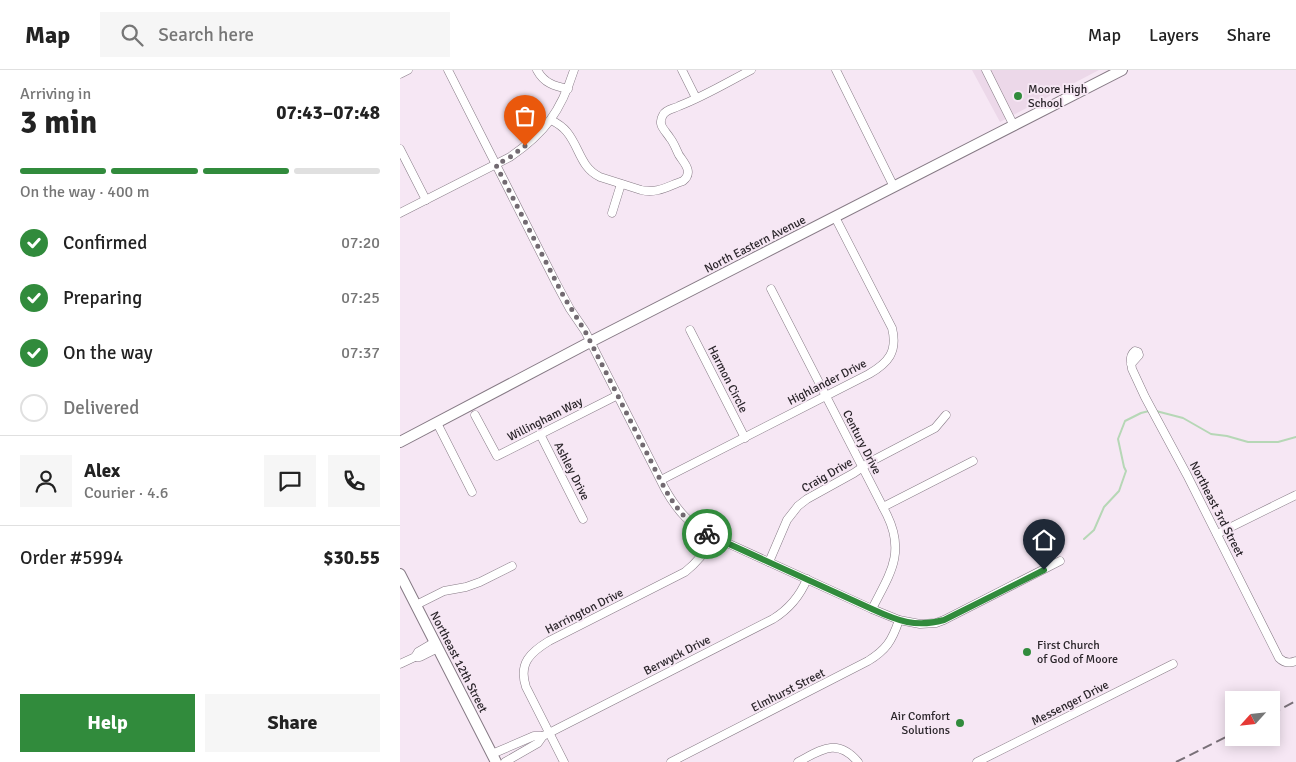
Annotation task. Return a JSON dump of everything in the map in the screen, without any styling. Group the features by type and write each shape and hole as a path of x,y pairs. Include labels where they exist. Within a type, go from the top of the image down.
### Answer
{"main road":[{"name":"North Eastern Avenue","path":"400,442 590,342 1122,70"},
{"name":"Northeast 12th Street","path":"400,574 494,758"}],"street":[{"path":"400,74 408,70"},
{"path":"448,70 560,289 590,342 661,480 679,512 697,528 872,609 899,620 920,624 944,620 1060,561"},
{"path":"537,70 549,83 568,89"},
{"path":"400,213 496,165 525,146 551,120 568,89 574,70"},
{"path":"682,70 696,98"},
{"path":"551,120 559,124 567,132 590,170 600,177 652,192 683,181 688,172 687,165 679,155 671,138 662,128 661,121 665,111 696,98 751,70"},
{"path":"836,70 894,186"},
{"path":"986,70 1014,126"},
{"path":"400,149 426,200"},
{"path":"612,213 621,184"},
{"name":"Highlander Drive","path":"661,480 878,369 889,358 894,342 890,323 835,217"},
{"name":"Century Drive","path":"771,288 894,533 896,550 893,565 872,609"},
{"name":"Harmon Circle","path":"690,330 745,438"},
{"name":"Northeast 3rd Street","path":"1131,364 1279,658 1285,662 1292,663 1296,661"},
{"name":"Willingham Way","path":"475,414 497,456 618,395"},
{"name":"Craig Drive","path":"770,562 787,520 798,506 815,493 935,428 946,415"},
{"path":"437,423 472,492"},
{"name":"Ashley Drive","path":"540,434 583,519"},
{"path":"883,508 972,461"},
{"path":"1217,534 1296,495"},
{"name":"Harrington Drive","path":"546,734 524,681 524,667 533,651 685,572 704,554 714,537"},
{"path":"416,605 444,591 480,582 512,566"},
{"name":"Berwyck Drive","path":"494,758 534,736 546,734 773,619 792,604 807,579"},
{"name":"Elmhurst Street","path":"671,762 875,657 887,646 896,631 899,620"},
{"path":"400,664 415,656 418,652 436,645"},
{"name":"Messenger Drive","path":"978,762 1173,664"},
{"path":"546,734 564,762"},
{"name":"Berwyck Drive","path":"506,762 538,743 546,734"},
{"path":"798,762 830,747 838,748 848,753 858,762"}],"shaded area":[{"name":"Moore High School","path":"972,70 1099,70 1000,122"}],"waterway":[{"path":"1084,539 1094,530 1104,507 1119,491 1126,471 1118,439 1125,421 1149,411"},
{"path":"1156,411 1183,418 1211,434 1248,442 1278,442 1296,437"}],"railway":[{"path":"1280,709 1296,701"},
{"path":"1176,762 1225,738"}],"way so far":[{"path":"525,146 496,165 570,309 585,331 665,489 679,512 707,534"}],"place":[{"name":"Moore High School","path":"1018,96"},
{"name":"First Church of God of Moore","path":"1027,652"},
{"name":"Air Comfort Solutions","path":"960,723"}],"route":[{"path":"707,534 872,609 911,623 926,624 944,620 1044,570"}]}
